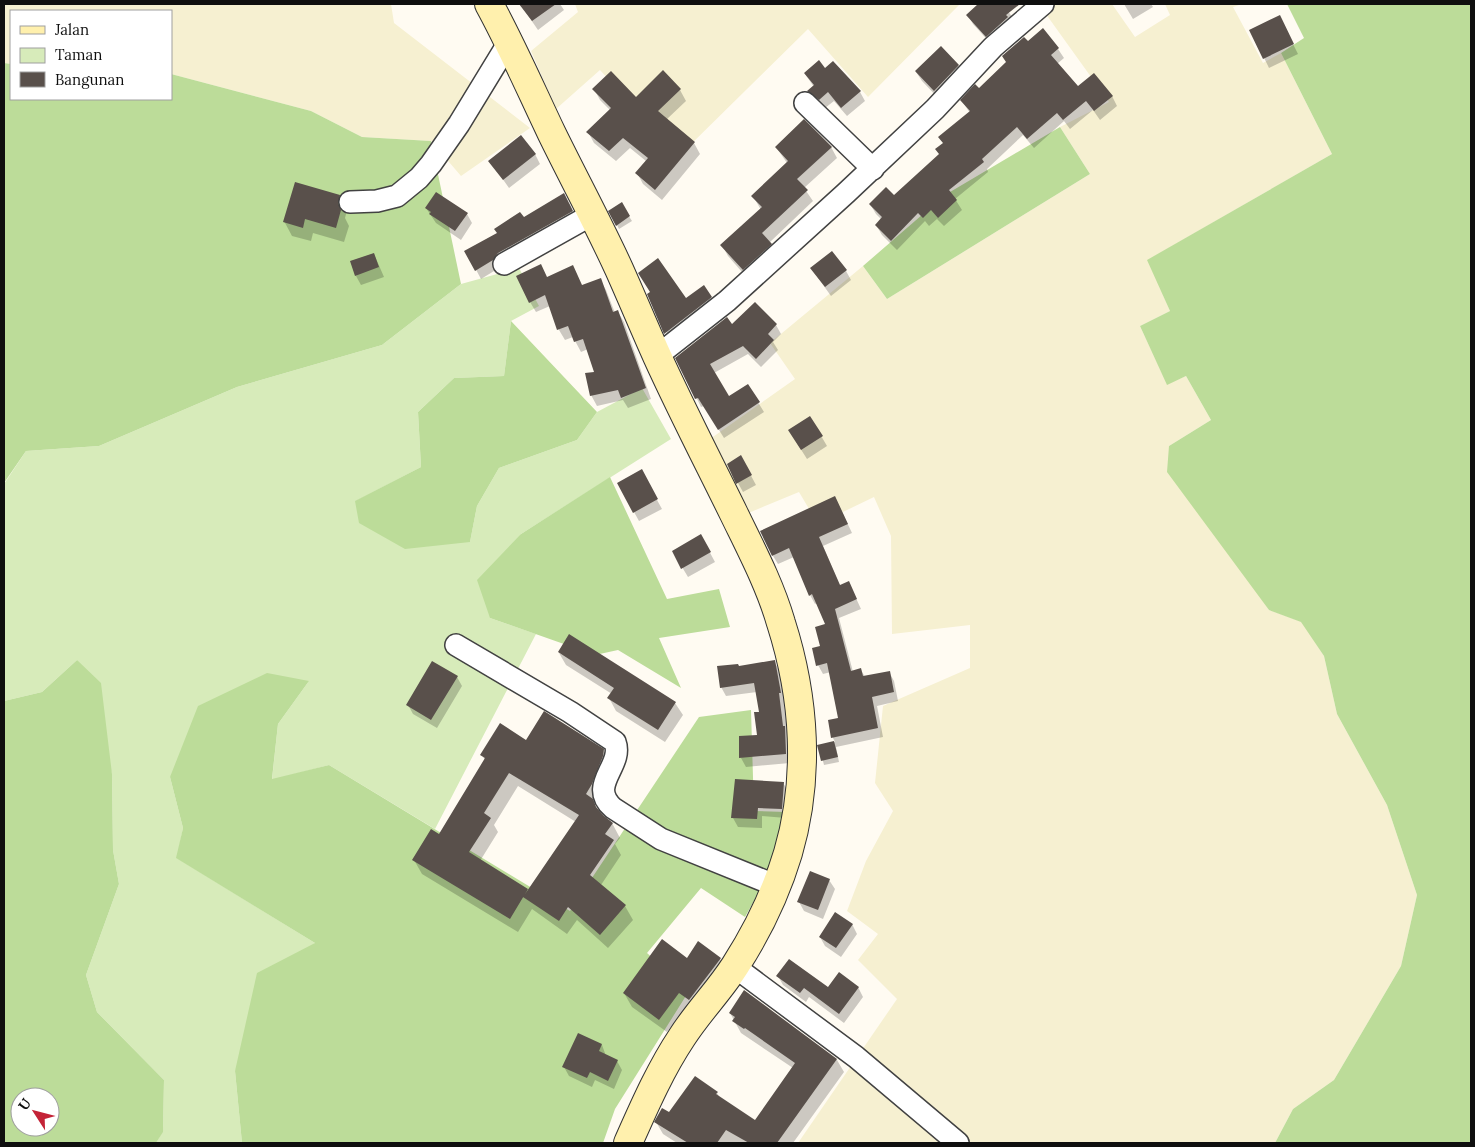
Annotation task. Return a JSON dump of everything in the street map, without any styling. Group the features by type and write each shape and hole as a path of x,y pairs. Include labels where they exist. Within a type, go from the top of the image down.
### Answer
{"street":[{"path":"489,4 593,214 657,356 762,573 781,621 797,689 802,732 802,771 798,807 791,842 777,886 758,926 734,967 682,1036 649,1096 628,1143"},
{"path":"657,356 727,301 873,169 935,109 993,47 1043,4"},
{"path":"350,202 377,201 397,196 419,178 431,164 458,124 509,42"},
{"path":"805,103 873,169"},
{"path":"504,264 593,214"},
{"path":"456,645 570,712 615,742 617,752 604,785 606,802 613,808 661,839 777,886"},
{"path":"734,967 856,1057 958,1143"}],"shaded area":[{"path":"4,4 391,4 394,23 530,128 461,176 431,141 362,137 311,111 172,74 172,10 10,10 10,64 4,63"},
{"path":"575,4 960,4 868,97 808,29 679,156 600,70 556,109 531,51 578,12"},
{"path":"1050,4 1112,4 1135,37 1170,15 1165,4 1242,4 1233,7 1263,63 1281,53 1332,154 1148,260 1170,311 1140,326 1167,384 1186,376 1211,420 1169,446 1269,610 1302,622 1324,656 1337,714 1387,805 1417,895 1401,966 1334,1080 1293,1109 1275,1143 798,1143 897,999 858,960 878,934 847,911 866,861 893,811 875,783 883,706 970,668 970,625 892,634 891,536 874,497 818,524 799,492 746,514 710,439 795,379 770,343 863,266 887,299 1090,174 1060,127 1109,102 1043,10"}],"green space":[{"path":"1287,4 1471,4 1471,1143 1275,1143 1293,1109 1334,1080 1401,966 1417,895 1387,805 1337,714 1324,656 1301,622 1269,610 1167,472 1169,446 1211,420 1186,376 1167,385 1140,326 1170,311 1147,260 1332,154 1281,53 1304,38"},
{"path":"4,63 10,64 10,100 172,100 172,74 311,111 362,137 431,141 461,284 382,345 237,387 99,446 26,451 4,483"},
{"path":"1060,127 1090,174 887,299 863,266 945,195"},
{"path":"519,268 539,306 511,321 504,376 454,378 418,412 421,467 356,501 470,542 477,506 499,468 577,440 597,412 642,388 671,439 521,534 490,618 536,634 435,829 329,765 272,780 278,724 309,681 170,777 183,828 177,858 315,943 235,1071 242,1143 156,1143 163,1131 164,1080 97,1012 86,975 119,884 113,850 112,774 77,660 42,692 4,701 4,484 26,451 99,446 237,387 382,345 461,284"},
{"path":"511,321 597,412 577,440 499,468 477,506 470,542 405,549 359,523 355,501 421,467 418,412 454,378 504,376"},
{"path":"610,477 667,599 719,589 730,627 659,638 681,688 618,650 595,655 490,618 477,580 521,534"},
{"path":"77,660 101,683 112,774 113,850 119,884 86,975 97,1012 164,1080 163,1132 156,1143 4,1143 4,701 42,692"},
{"path":"267,673 309,681 278,724 272,779 329,765 570,911 699,717 751,710 754,811 787,812 772,869 745,917 701,888 647,953 689,991 615,1109 603,1143 242,1143 235,1071 257,973 315,943 176,858 183,828 170,777 198,706"}],"building":[{"path":"519,4 556,4 532,21"},
{"path":"978,4 1020,4 1006,15 1008,17 986,37 966,15"},
{"path":"1280,15 1294,44 1263,59 1249,30"},
{"path":"1043,28 1059,48 1051,55 1078,86 1094,73 1113,96 1094,111 1086,101 1063,120 1057,113 1027,139 1017,127 982,159 984,162 949,190 957,200 938,218 931,210 923,218 918,213 891,241 875,225 882,217 869,204 886,187 894,195 939,154 935,149 943,143 938,137 970,111 960,100 975,84 979,88 1006,62 1002,56 1024,37 1028,41"},
{"path":"941,46 959,65 934,91 915,71"},
{"path":"819,60 825,68 833,61 861,91 841,108 828,92 819,100 807,91 814,85 804,73"},
{"path":"663,70 681,89 658,111 695,142 655,190 635,173 648,158 623,138 609,151 586,132 611,108 592,89 611,71 636,97"},
{"path":"804,119 832,147 797,179 808,190 762,233 772,244 743,270 720,245 762,207 751,196 788,161 775,147"},
{"path":"521,135 536,154 503,180 488,161"},
{"path":"295,182 340,195 338,203 341,210 336,228 305,219 303,228 283,222"},
{"path":"436,192 468,213 455,231 429,214 431,212 425,208"},
{"path":"564,193 573,211 498,253 493,260 475,271 464,251 497,233 494,229 520,212 524,217"},
{"path":"622,202 630,216 616,226 608,211"},
{"path":"832,251 847,270 825,287 810,268"},
{"path":"374,253 379,267 355,276 350,261"},
{"path":"658,258 686,298 704,285 712,297 664,334 647,294 650,292 638,273"},
{"path":"541,264 547,277 573,265 582,285 601,278 613,312 618,310 646,388 621,398 618,390 590,396 585,373 594,372 583,339 574,342 568,326 557,330 545,295 529,303 516,276"},
{"path":"755,302 777,324 768,334 774,340 756,359 743,346 710,364 729,396 748,384 760,402 718,430 698,398 695,399 675,358 727,317 732,324"},
{"path":"810,416 823,436 801,450 788,430"},
{"path":"741,455 752,475 736,484 727,464"},
{"path":"642,469 658,499 633,513 617,483"},
{"path":"835,496 848,524 819,537 840,585 849,581 857,599 835,609 851,671 861,668 863,676 890,671 894,692 872,697 878,728 831,738 828,720 838,718 827,663 816,666 812,648 820,646 815,627 825,624 812,594 809,596 789,548 772,556 760,531"},
{"path":"701,534 711,552 681,569 672,551"},
{"path":"569,634 676,702 658,730 607,698 614,688 558,652"},
{"path":"775,660 781,693 779,693 783,726 785,726 786,754 739,758 739,736 757,735 754,712 759,712 754,683 720,688 717,666 738,664 739,666"},
{"path":"432,661 458,676 431,720 406,705"},
{"path":"544,711 604,749 592,784 586,794 593,799 596,807 604,816 613,823 605,834 614,840 590,875 626,905 600,935 568,907 559,921 523,897 510,919 412,860 431,829 439,834 485,758 480,755 500,723 526,740","holes":["509,773 579,815 525,895 528,889 469,852 491,818 484,813"]},
{"path":"834,741 838,757 821,761 817,745"},
{"path":"735,779 784,782 782,809 758,808 757,819 731,818"},
{"path":"810,871 830,879 818,910 797,902"},
{"path":"835,912 853,924 836,948 819,937"},
{"path":"662,939 687,958 698,941 721,958 689,1000 679,993 659,1020 623,993"},
{"path":"789,959 828,987 839,972 859,987 839,1014 804,988 800,993 776,976"},
{"path":"744,990 837,1059 777,1143 749,1143 726,1130 717,1143 688,1143 654,1122 662,1108 669,1112 695,1076 718,1092 716,1094 755,1120 795,1063 732,1021 735,1017 729,1013"},
{"path":"578,1033 602,1044 599,1051 618,1060 608,1081 590,1072 587,1078 562,1067"}]}
